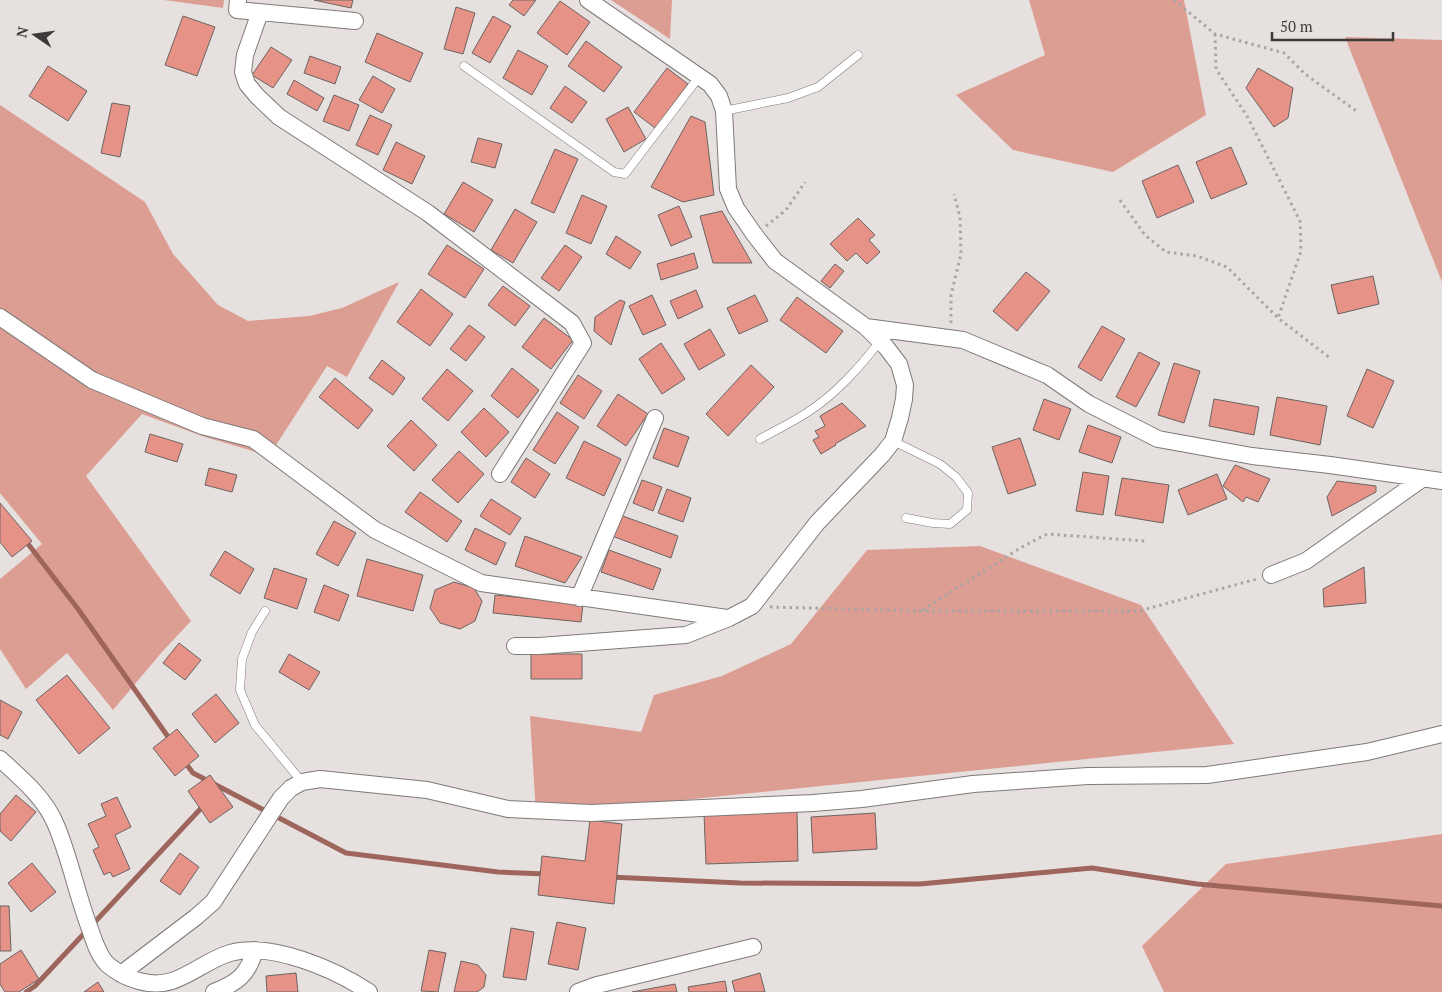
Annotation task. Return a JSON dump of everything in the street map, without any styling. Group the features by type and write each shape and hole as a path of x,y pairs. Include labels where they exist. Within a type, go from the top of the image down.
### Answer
{"street":[{"path":"238,0 237,10 355,21"},
{"path":"515,646 539,646 686,635 729,618 752,606 817,523 893,441 900,418 905,385 899,364 880,341 866,327 775,261 736,208 728,189 724,110 719,96 710,84 588,0"},
{"path":"260,12 245,55 244,72 247,84 257,96 279,117 436,219 572,323 583,344 500,474"},
{"path":"0,317 92,380 202,426 253,439 375,530 481,583 729,618"},
{"path":"866,327 963,340 1047,376 1089,404 1158,438 1252,456 1442,481"},
{"path":"579,598 655,418"},
{"path":"1271,575 1306,561 1422,479"},
{"path":"121,974 213,902 281,798 291,788 302,782 320,779 427,790 508,809 591,813 813,803 862,799 973,784 1088,776 1207,775 1367,752 1442,734"},
{"path":"0,759 38,796 56,824 82,909 98,950 107,964 121,974 151,984 167,983 186,976 231,953 255,950 288,956 322,967 352,981 369,992"},
{"path":"578,992 597,985 753,947"},
{"path":"214,992 232,985 242,976 251,964 255,950"}],"lane":[{"path":"724,110 788,98 818,87 858,55"},
{"path":"464,66 614,172 625,174 699,77"},
{"path":"760,439 808,413 828,397 858,370 880,341"},
{"path":"893,441 940,464 956,477 968,493 967,510 950,524 906,518"},
{"path":"265,612 252,632 242,659 240,690 255,725 302,782"}],"path":[{"path":"1174,0 1215,34 1284,53 1305,74 1359,113"},
{"path":"1215,34 1216,69 1247,116 1300,222 1302,251 1278,318"},
{"path":"754,234 774,222 786,210 805,182"},
{"path":"951,339 951,295 961,254 960,217 954,194"},
{"path":"1120,200 1145,235 1166,252 1197,256 1227,267 1278,318 1330,358"},
{"path":"921,611 1020,548 1047,534 1145,541"},
{"path":"752,606 921,611 1139,611 1271,575"}],"shaded area":[{"path":"164,0 224,0 223,8"},
{"path":"611,0 672,0 670,39"},
{"path":"1029,0 1184,0 1206,115 1113,172 1013,150 956,95 1045,55"},
{"path":"1345,37 1442,40 1442,282"},
{"path":"0,105 145,202 173,254 218,305 248,321 309,316 342,308 399,282 347,377 327,366 269,456 202,436 142,414 86,476 191,621 113,710 67,653 26,689 0,649 0,579 42,544 0,493"},
{"path":"980,546 1141,605 1234,744 536,815 530,716 641,732 654,695 722,676 791,644 867,550"},
{"path":"1442,834 1442,992 1164,992 1142,946 1226,864"}],"building":[{"path":"314,0 353,0 351,8"},
{"path":"513,0 536,0 524,16 509,5"},
{"path":"560,1 590,22 567,55 537,33"},
{"path":"456,7 475,13 463,54 444,49"},
{"path":"183,16 215,27 197,76 165,65"},
{"path":"493,16 511,26 490,63 472,53"},
{"path":"377,33 423,53 410,82 365,62"},
{"path":"586,41 622,67 604,92 568,66"},
{"path":"271,47 292,60 273,88 252,75"},
{"path":"518,50 548,66 532,95 503,78"},
{"path":"310,56 341,67 335,84 304,73"},
{"path":"48,66 87,91 68,121 29,96"},
{"path":"667,68 688,84 655,128 634,112"},
{"path":"1258,68 1293,88 1288,118 1274,127 1246,88"},
{"path":"373,76 395,89 382,113 359,100"},
{"path":"294,80 324,98 317,111 287,94"},
{"path":"565,86 587,102 572,123 550,108"},
{"path":"334,95 359,105 349,131 323,121"},
{"path":"112,103 130,106 120,157 101,153"},
{"path":"628,107 646,139 624,152 606,119"},
{"path":"370,115 392,125 378,155 356,145"},
{"path":"691,116 705,122 714,195 683,202 651,187"},
{"path":"478,138 502,144 495,168 471,162"},
{"path":"396,142 425,156 412,184 383,170"},
{"path":"1231,147 1247,184 1211,199 1196,162"},
{"path":"555,149 578,159 554,213 531,203"},
{"path":"1178,165 1194,202 1157,218 1142,181"},
{"path":"463,182 493,200 474,232 444,214"},
{"path":"582,195 607,206 591,244 566,233"},
{"path":"679,206 692,237 671,246 658,215"},
{"path":"515,209 537,222 513,263 491,250"},
{"path":"722,211 752,263 713,263 700,216"},
{"path":"858,218 875,235 869,240 880,252 867,264 856,253 847,261 830,244"},
{"path":"616,236 641,252 630,269 606,254"},
{"path":"447,245 484,269 465,298 428,274"},
{"path":"565,245 582,257 559,291 541,278"},
{"path":"694,253 698,268 661,280 657,264"},
{"path":"835,264 844,271 830,288 821,281"},
{"path":"1026,272 1050,291 1017,331 993,311"},
{"path":"1373,276 1379,304 1338,314 1331,285"},
{"path":"503,286 530,306 515,326 488,305"},
{"path":"421,289 453,314 430,346 397,322"},
{"path":"696,290 703,307 678,319 670,301"},
{"path":"652,295 666,325 643,335 629,306"},
{"path":"755,295 768,321 739,334 727,308"},
{"path":"797,297 843,331 826,353 780,320"},
{"path":"620,300 625,302 611,345 594,331 595,317"},
{"path":"544,318 573,340 551,369 522,347"},
{"path":"469,325 485,337 466,361 450,349"},
{"path":"1102,326 1125,339 1101,381 1078,367"},
{"path":"710,329 725,355 699,370 684,344"},
{"path":"661,343 685,379 662,394 639,359"},
{"path":"1139,352 1160,363 1136,407 1116,397"},
{"path":"382,360 405,378 393,395 369,378"},
{"path":"1174,363 1200,371 1184,423 1158,415"},
{"path":"751,365 774,387 728,436 706,414"},
{"path":"512,368 539,390 518,418 491,396"},
{"path":"447,369 473,391 448,421 422,399"},
{"path":"1367,369 1394,381 1373,428 1347,416"},
{"path":"578,375 602,391 584,419 560,403"},
{"path":"335,378 373,410 358,429 319,397"},
{"path":"618,394 648,414 626,446 597,426"},
{"path":"1277,397 1327,406 1320,445 1270,435"},
{"path":"1044,399 1071,409 1059,440 1033,430"},
{"path":"1214,399 1259,407 1254,435 1209,426"},
{"path":"842,403 866,426 821,454 813,440 819,437 815,431 825,426 820,416"},
{"path":"484,408 509,432 486,457 461,432"},
{"path":"557,412 579,427 555,464 533,450"},
{"path":"411,420 437,445 414,471 387,446"},
{"path":"1088,425 1121,437 1112,463 1079,452"},
{"path":"664,428 689,437 678,467 653,458"},
{"path":"150,434 183,444 177,462 145,452"},
{"path":"1020,438 1036,485 1008,494 992,447"},
{"path":"584,441 621,459 604,496 566,478"},
{"path":"459,451 484,474 458,503 432,480"},
{"path":"526,458 550,474 535,498 511,482"},
{"path":"1235,465 1270,479 1258,502 1246,497 1243,502 1223,486"},
{"path":"209,468 237,475 232,492 205,485"},
{"path":"1083,472 1109,476 1103,515 1076,511"},
{"path":"1217,474 1227,499 1188,515 1178,490"},
{"path":"1122,478 1169,485 1163,523 1115,515"},
{"path":"642,480 662,487 653,511 633,503"},
{"path":"1337,481 1376,486 1376,492 1332,516 1327,497"},
{"path":"667,489 691,498 683,522 658,513"},
{"path":"420,492 462,521 447,542 405,512"},
{"path":"491,499 521,518 510,535 480,516"},
{"path":"0,503 32,541 12,557 0,542"},
{"path":"620,515 678,536 671,558 612,536"},
{"path":"334,521 356,533 338,566 316,554"},
{"path":"475,528 506,543 496,565 465,550"},
{"path":"525,536 582,557 565,583 515,566"},
{"path":"609,550 661,569 653,590 601,572"},
{"path":"225,551 254,569 240,594 210,575"},
{"path":"367,559 423,575 413,611 357,596"},
{"path":"1364,567 1366,603 1324,607 1323,589"},
{"path":"274,568 307,579 297,609 264,598"},
{"path":"454,582 474,588 482,601 475,621 460,629 440,623 430,608 435,590"},
{"path":"324,585 349,595 339,621 314,612"},
{"path":"495,595 583,604 581,622 493,613"},
{"path":"179,643 201,660 185,680 163,663"},
{"path":"289,654 320,672 309,690 279,672"},
{"path":"531,654 582,654 582,679 531,679"},
{"path":"67,675 110,728 79,754 36,700"},
{"path":"216,694 239,723 215,743 192,714"},
{"path":"0,700 22,712 8,739 0,735"},
{"path":"177,729 199,756 175,776 153,748"},
{"path":"210,775 233,807 210,823 188,791"},
{"path":"16,795 36,812 11,841 0,831 0,814"},
{"path":"117,797 131,827 115,835 130,869 113,877 110,872 104,875 93,850 99,847 88,824 106,816 101,804"},
{"path":"797,811 798,861 706,864 704,814"},
{"path":"875,813 877,849 813,853 811,817"},
{"path":"590,820 622,824 614,904 538,895 542,856 585,861"},
{"path":"180,853 199,867 180,895 160,881"},
{"path":"32,863 56,892 31,912 8,883"},
{"path":"0,906 9,906 11,951 0,951"},
{"path":"557,922 586,928 578,970 548,964"},
{"path":"511,928 534,932 526,980 503,977"},
{"path":"21,950 39,979 19,992 5,992 0,984 0,964"},
{"path":"429,950 446,953 438,992 421,991"},
{"path":"461,961 478,965 486,975 484,987 477,992 454,992"},
{"path":"296,973 298,992 267,992 266,976"},
{"path":"760,973 765,992 735,992 732,981"},
{"path":"725,981 727,992 689,992 688,987"},
{"path":"98,982 104,992 84,992"},
{"path":"675,984 677,992 632,992"}],"waterway":[{"path":"25,540 78,609 171,741"},
{"path":"184,761 193,773 346,853 498,872 546,874"},
{"path":"26,992 35,986 205,804"},
{"path":"610,877 740,883 920,884 1092,868 1197,884 1442,906"}]}
